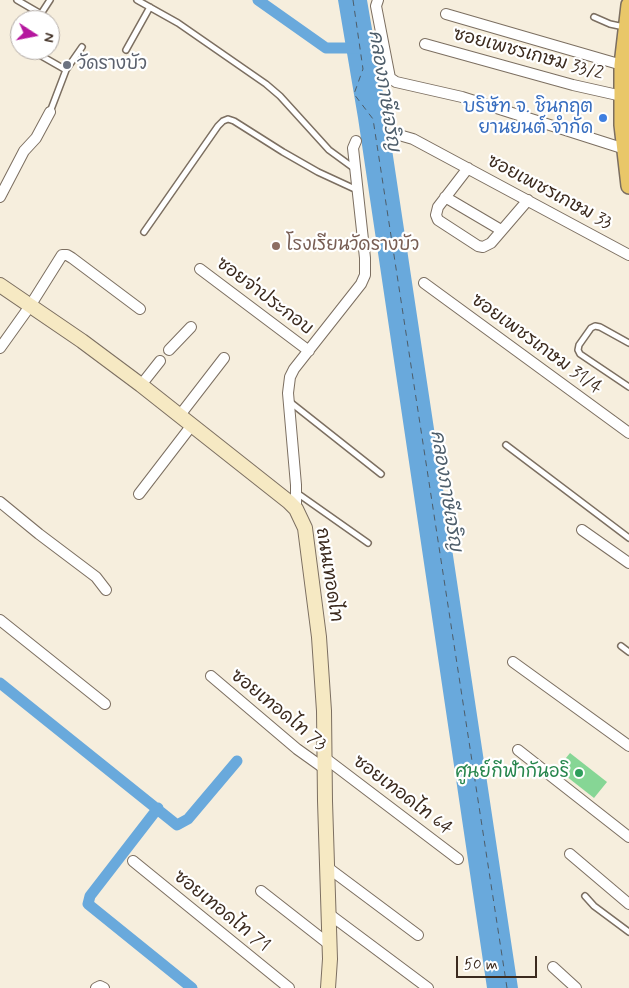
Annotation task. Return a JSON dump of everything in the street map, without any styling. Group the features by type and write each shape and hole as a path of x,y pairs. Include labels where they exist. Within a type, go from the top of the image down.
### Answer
{"main road":[{"path":"629,5 622,65 622,96 629,186"},
{"name":"ถนนเทอดไท","path":"0,285 141,384 180,415 289,502 296,509 305,528 321,661 330,945 329,987"}],"street":[{"path":"378,0 376,6 390,78 396,82 462,97 625,149"},
{"path":"446,14 622,65"},
{"name":"ซอยเพชรเกษม 33/2","path":"425,44 574,85 622,96"},
{"path":"0,197 24,151 36,138 50,112"},
{"name":"ซอยเพชรเกษม 33","path":"400,135 413,139 629,255"},
{"path":"296,509 290,377 294,369 361,284 365,275 354,144"},
{"path":"468,168 437,210 438,220 478,246 483,248 487,246 528,200"},
{"path":"445,197 501,230"},
{"path":"0,348 30,306 60,257 64,254 140,309"},
{"name":"ซอยจ่าประกอบ","path":"200,269 309,351"},
{"name":"ซอยเพชรเกษม 31/4","path":"424,283 629,433"},
{"path":"169,350 191,327"},
{"path":"180,415 224,358"},
{"path":"141,384 160,361"},
{"path":"139,494 192,425"},
{"path":"0,502 39,534 96,576 106,590"},
{"path":"582,530 629,563"},
{"path":"0,620 105,704"},
{"path":"513,662 629,746"},
{"name":"ซอยเทอดไท 73","path":"211,676 297,750 325,764"},
{"path":"518,750 629,838"},
{"name":"ซอยเทอดไท 64","path":"325,764 458,859"},
{"path":"570,854 629,904"},
{"name":"ซอยเทอดไท 71","path":"133,861 289,988"},
{"path":"327,867 418,935"},
{"path":"260,891 330,945"},
{"path":"329,914 428,988"},
{"path":"553,967 576,988"},
{"path":"96,988 100,986 104,988"}],"lane":[{"path":"17,0 34,10"},
{"path":"137,0 178,23 266,84 280,96 330,150 355,169"},
{"path":"126,50 150,7"},
{"path":"594,17 610,24 626,27"},
{"path":"50,112 66,70 82,48"},
{"path":"48,60 66,70"},
{"path":"144,232 218,126 228,119 318,172 357,190"},
{"path":"629,344 595,326 591,328 578,350 580,354 629,387"},
{"path":"290,402 381,474"},
{"path":"506,445 629,538"},
{"path":"296,492 368,543"},
{"path":"621,646 629,652"},
{"path":"585,896 594,906 629,932"}],"green space":[{"path":"570,753 607,782 594,798 557,769"}],"water":[{"path":"338,0 367,0 387,116 518,988 487,988 358,118"}],"waterway":[{"name":"คลองภาษีเจริญ","path":"258,0 326,48 359,48"},
{"path":"0,683 177,825 188,819 237,761"},
{"path":"158,808 90,896 88,904 192,988"}],"ferry route":[{"path":"353,0 363,69 354,94 373,119 507,988"}],"place":[{"name":"วัดรางบัว","path":"67,65"},
{"name":"บริษัท จ. ชินกฤต ยานยนต์ จำกัด","path":"603,118"},
{"name":"โรงเรียนวัดรางบัว","path":"276,246"},
{"name":"ศูนย์กีฬากันอริ","path":"579,773"}]}
